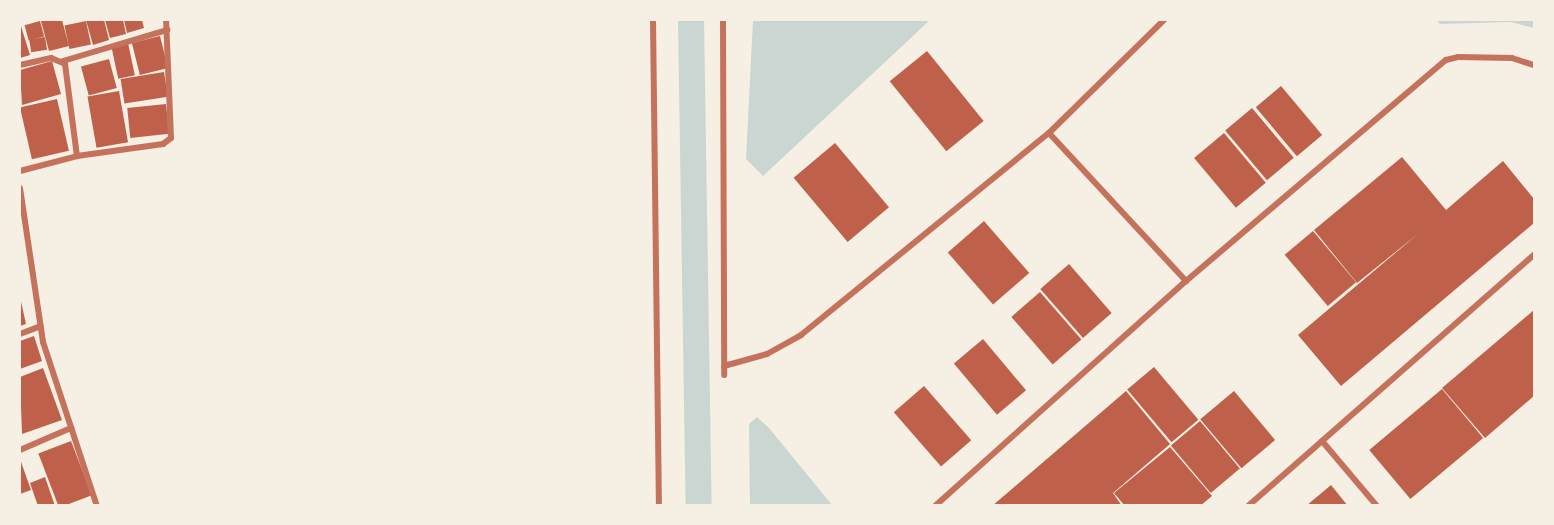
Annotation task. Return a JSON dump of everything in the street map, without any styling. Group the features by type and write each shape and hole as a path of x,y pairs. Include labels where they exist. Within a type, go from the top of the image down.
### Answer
{"street":[{"path":"20,171 77,156 163,144 171,138 166,20"},
{"path":"653,20 659,506"},
{"path":"723,20 724,375"},
{"path":"724,366 767,354 801,335 1049,133 1164,20"},
{"path":"20,65 51,58 63,61 167,30"},
{"path":"935,506 1186,281 1446,60 1458,57 1512,58 1534,65"},
{"path":"63,61 77,156"},
{"path":"1049,133 1186,281"},
{"path":"20,188 41,326 96,506"},
{"path":"1248,506 1534,255"},
{"path":"20,334 41,326"},
{"path":"20,450 71,428"},
{"path":"1322,441 1377,506"}],"shaded area":[{"path":"753,20 930,20 763,176 746,159"},
{"path":"1436,20 1534,20 1534,28 1511,22 1440,24"},
{"path":"757,417 769,428 832,505 750,505 749,424"}],"building":[{"path":"62,20 69,46 49,51 41,21"},
{"path":"105,20 123,20 126,34 110,38"},
{"path":"124,20 142,20 144,28 127,33"},
{"path":"40,21 44,36 29,41 25,25"},
{"path":"86,21 91,44 69,49 64,26"},
{"path":"86,21 91,44 69,49 64,26"},
{"path":"20,23 30,55 20,58"},
{"path":"160,36 168,68 140,75 132,43"},
{"path":"45,37 47,50 31,52 29,40"},
{"path":"128,43 135,75 118,79 111,47"},
{"path":"927,51 984,121 946,151 890,81"},
{"path":"109,59 117,88 89,95 81,67"},
{"path":"52,61 61,94 22,105 20,70"},
{"path":"164,72 168,97 124,104 121,79"},
{"path":"1281,86 1322,135 1297,156 1256,107"},
{"path":"119,91 128,142 97,148 87,97"},
{"path":"57,99 69,151 32,159 20,108"},
{"path":"166,104 169,134 130,138 127,108"},
{"path":"1252,108 1294,158 1267,180 1225,130"},
{"path":"1224,133 1266,183 1236,208 1194,158"},
{"path":"835,143 889,207 848,242 794,178"},
{"path":"1402,157 1446,210 1503,161 1534,199 1534,223 1341,386 1298,335 1419,233 1357,283 1314,230"},
{"path":"984,221 1029,273 993,305 948,252"},
{"path":"1313,231 1356,282 1328,306 1285,255"},
{"path":"1069,264 1112,313 1083,338 1040,289"},
{"path":"1040,292 1081,340 1053,364 1011,317"},
{"path":"20,297 26,324 20,326"},
{"path":"1534,310 1534,396 1485,438 1442,388"},
{"path":"34,336 42,361 20,369 20,341"},
{"path":"983,339 1026,390 997,415 954,363"},
{"path":"1154,367 1198,420 1172,442 1127,389"},
{"path":"43,368 62,420 22,434 20,377"},
{"path":"924,386 971,440 941,467 894,412"},
{"path":"1442,389 1483,438 1410,499 1369,450"},
{"path":"1126,391 1170,444 1113,493 1122,506 992,506"},
{"path":"1234,391 1275,440 1241,468 1200,419"},
{"path":"1200,421 1240,468 1211,493 1171,445"},
{"path":"71,441 92,495 58,506 38,454"},
{"path":"1170,447 1212,496 1200,506 1125,506 1114,493"},
{"path":"20,459 31,490 20,494"},
{"path":"45,477 55,506 38,506 30,483"},
{"path":"1331,485 1348,506 1306,506"}],"waterway":[{"path":"691,20 699,506"}]}
